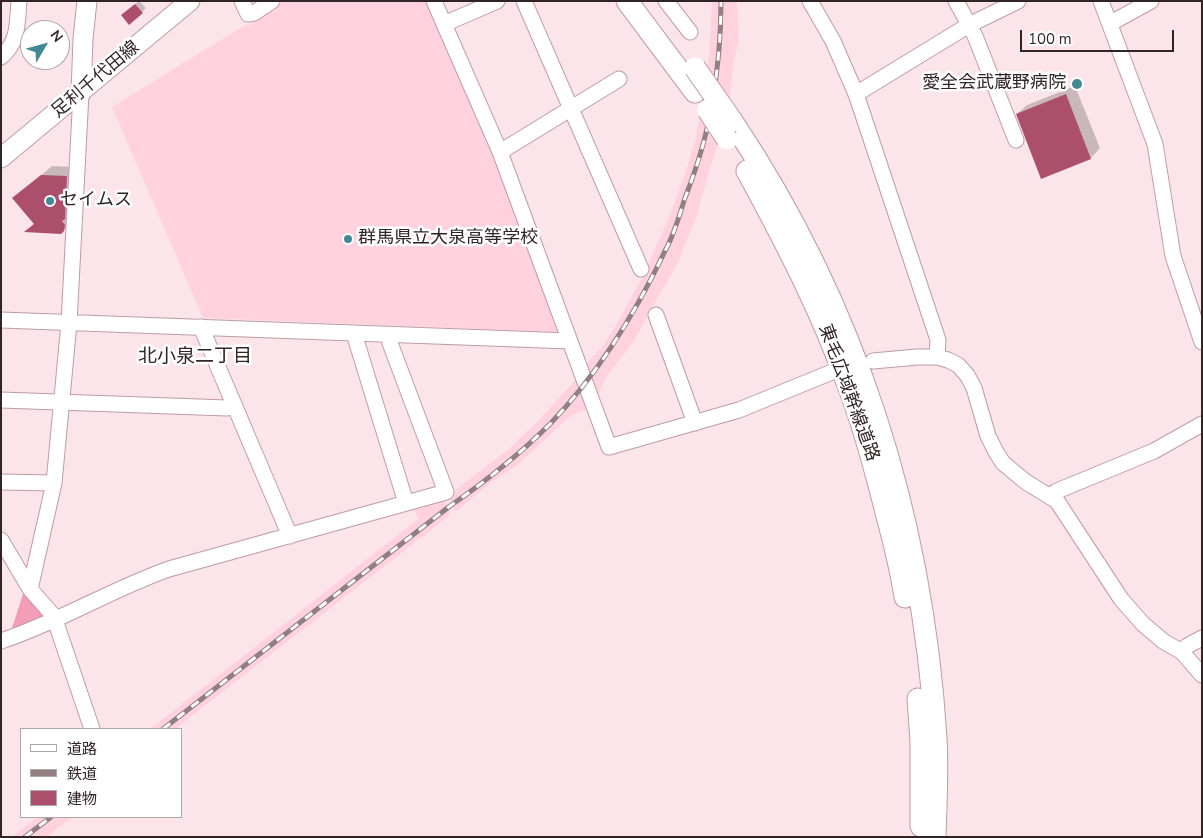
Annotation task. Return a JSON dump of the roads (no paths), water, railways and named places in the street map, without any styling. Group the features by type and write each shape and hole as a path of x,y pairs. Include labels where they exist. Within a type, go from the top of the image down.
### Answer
{"highway":[{"name":"東毛広域幹線道路","path":"627,1 695,92 757,160 790,217 829,295 861,370 884,442 907,528 917,582 930,676 936,739 935,837"},
{"name":"東毛広域幹線道路","path":"644,1 695,68 730,130 742,161 790,251 849,387 878,481 903,585 917,677 921,741 921,837"}],"main road":[{"path":"81,93 83,39 87,1"},
{"name":"足利千代田線","path":"1,158 81,93 182,4"}],"street":[{"path":"1,57 11,48 7,41 17,32 19,1"},
{"path":"242,1 248,14 254,13 272,1"},
{"path":"434,1 500,152 609,446 738,410 832,372"},
{"path":"444,24 497,1"},
{"path":"524,1 641,270"},
{"path":"666,1 690,32"},
{"path":"810,1 833,41 856,94 938,340 937,357"},
{"path":"956,1 969,25 1016,140"},
{"path":"856,94 969,25 1018,1"},
{"path":"1101,1 1111,23 1155,144 1172,256 1202,342"},
{"path":"1111,23 1151,1"},
{"path":"500,152 620,79"},
{"path":"30,589 54,483 69,323 81,93"},
{"path":"656,314 695,423"},
{"path":"1,320 389,336 570,341"},
{"path":"201,327 290,536"},
{"path":"1,641 55,620 152,575 446,492 389,336"},
{"path":"356,340 406,503"},
{"path":"873,361 937,357 958,365 967,375 974,388 988,436 1004,463 1026,482 1057,501 1121,599 1143,624 1163,641 1182,652 1202,675"},
{"path":"1,400 227,408 235,406"},
{"path":"1050,496 1057,491 1154,451 1202,424"},
{"path":"1,482 54,483"},
{"path":"1,540 30,589 55,620 92,728"},
{"path":"1182,652 1187,646 1202,638"}],"railway":[{"path":"164,728 502,467 550,424 584,385 600,364 641,298 676,225 701,151 710,115 719,52 721,1"},
{"path":"25,837 50,818"}],"place":[{"name":"愛全会武蔵野病院","path":"1077,84"},
{"name":"セイムス","path":"50,201"},
{"name":"群馬県立大泉高等学校","path":"348,239"}],"district":[{"name":"北小泉二丁目","path":"195,357"}]}
